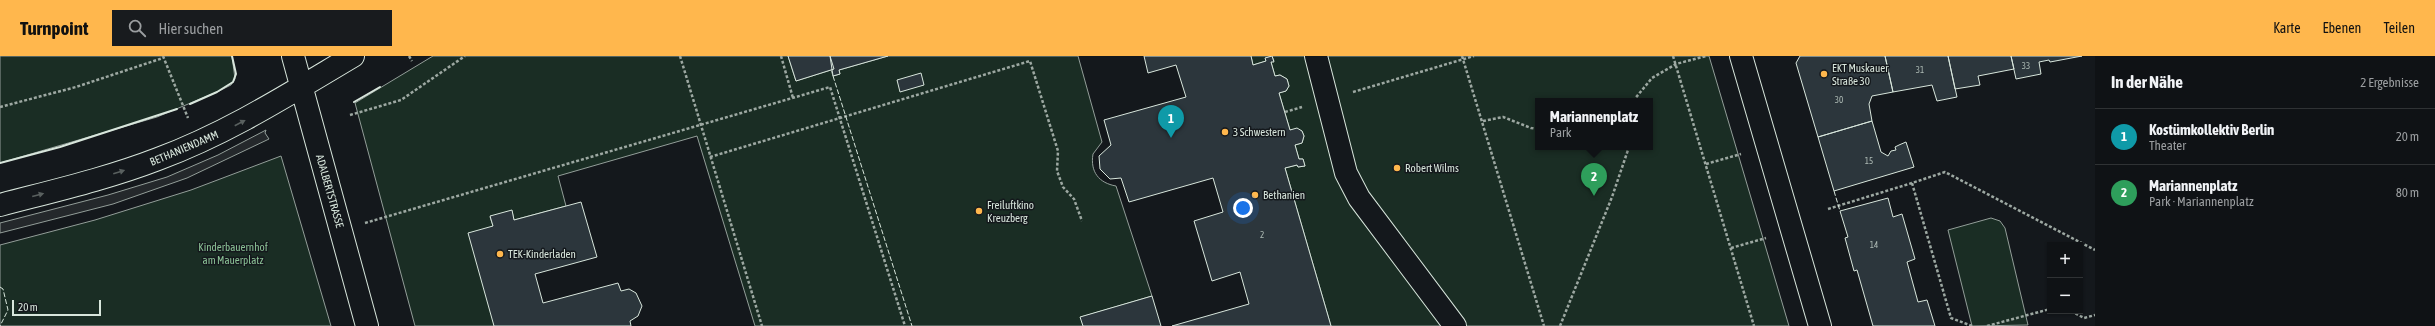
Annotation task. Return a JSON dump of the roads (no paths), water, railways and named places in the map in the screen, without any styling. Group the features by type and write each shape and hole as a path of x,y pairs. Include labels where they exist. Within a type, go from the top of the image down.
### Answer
{"street":[{"name":"ADALBERTSTRASSE","path":"293,56 367,326"},
{"name":"BETHANIENDAMM","path":"0,205 121,172 158,159 235,125 302,88 353,56"},
{"path":"1316,56 1346,173 1359,198 1455,326"},
{"path":"1741,56 1820,326"}],"place":[{"name":"EKT Muskauer Straße 30","path":"1824,74"},
{"name":"3 Schwestern","path":"1225,132"},
{"name":"Kostümkollektiv Berlin","path":"1171,138"},
{"name":"Robert Wilms","path":"1397,168"},
{"name":"Bethanien","path":"1255,195"},
{"name":"Mariannenplatz","path":"1594,196"},
{"name":"Freiluftkino Kreuzberg","path":"979,211"},
{"name":"TEK-Kinderladen","path":"500,254"}],"park label":[{"name":"Kinderbauernhof am Mauerplatz","path":"233,253"}]}
